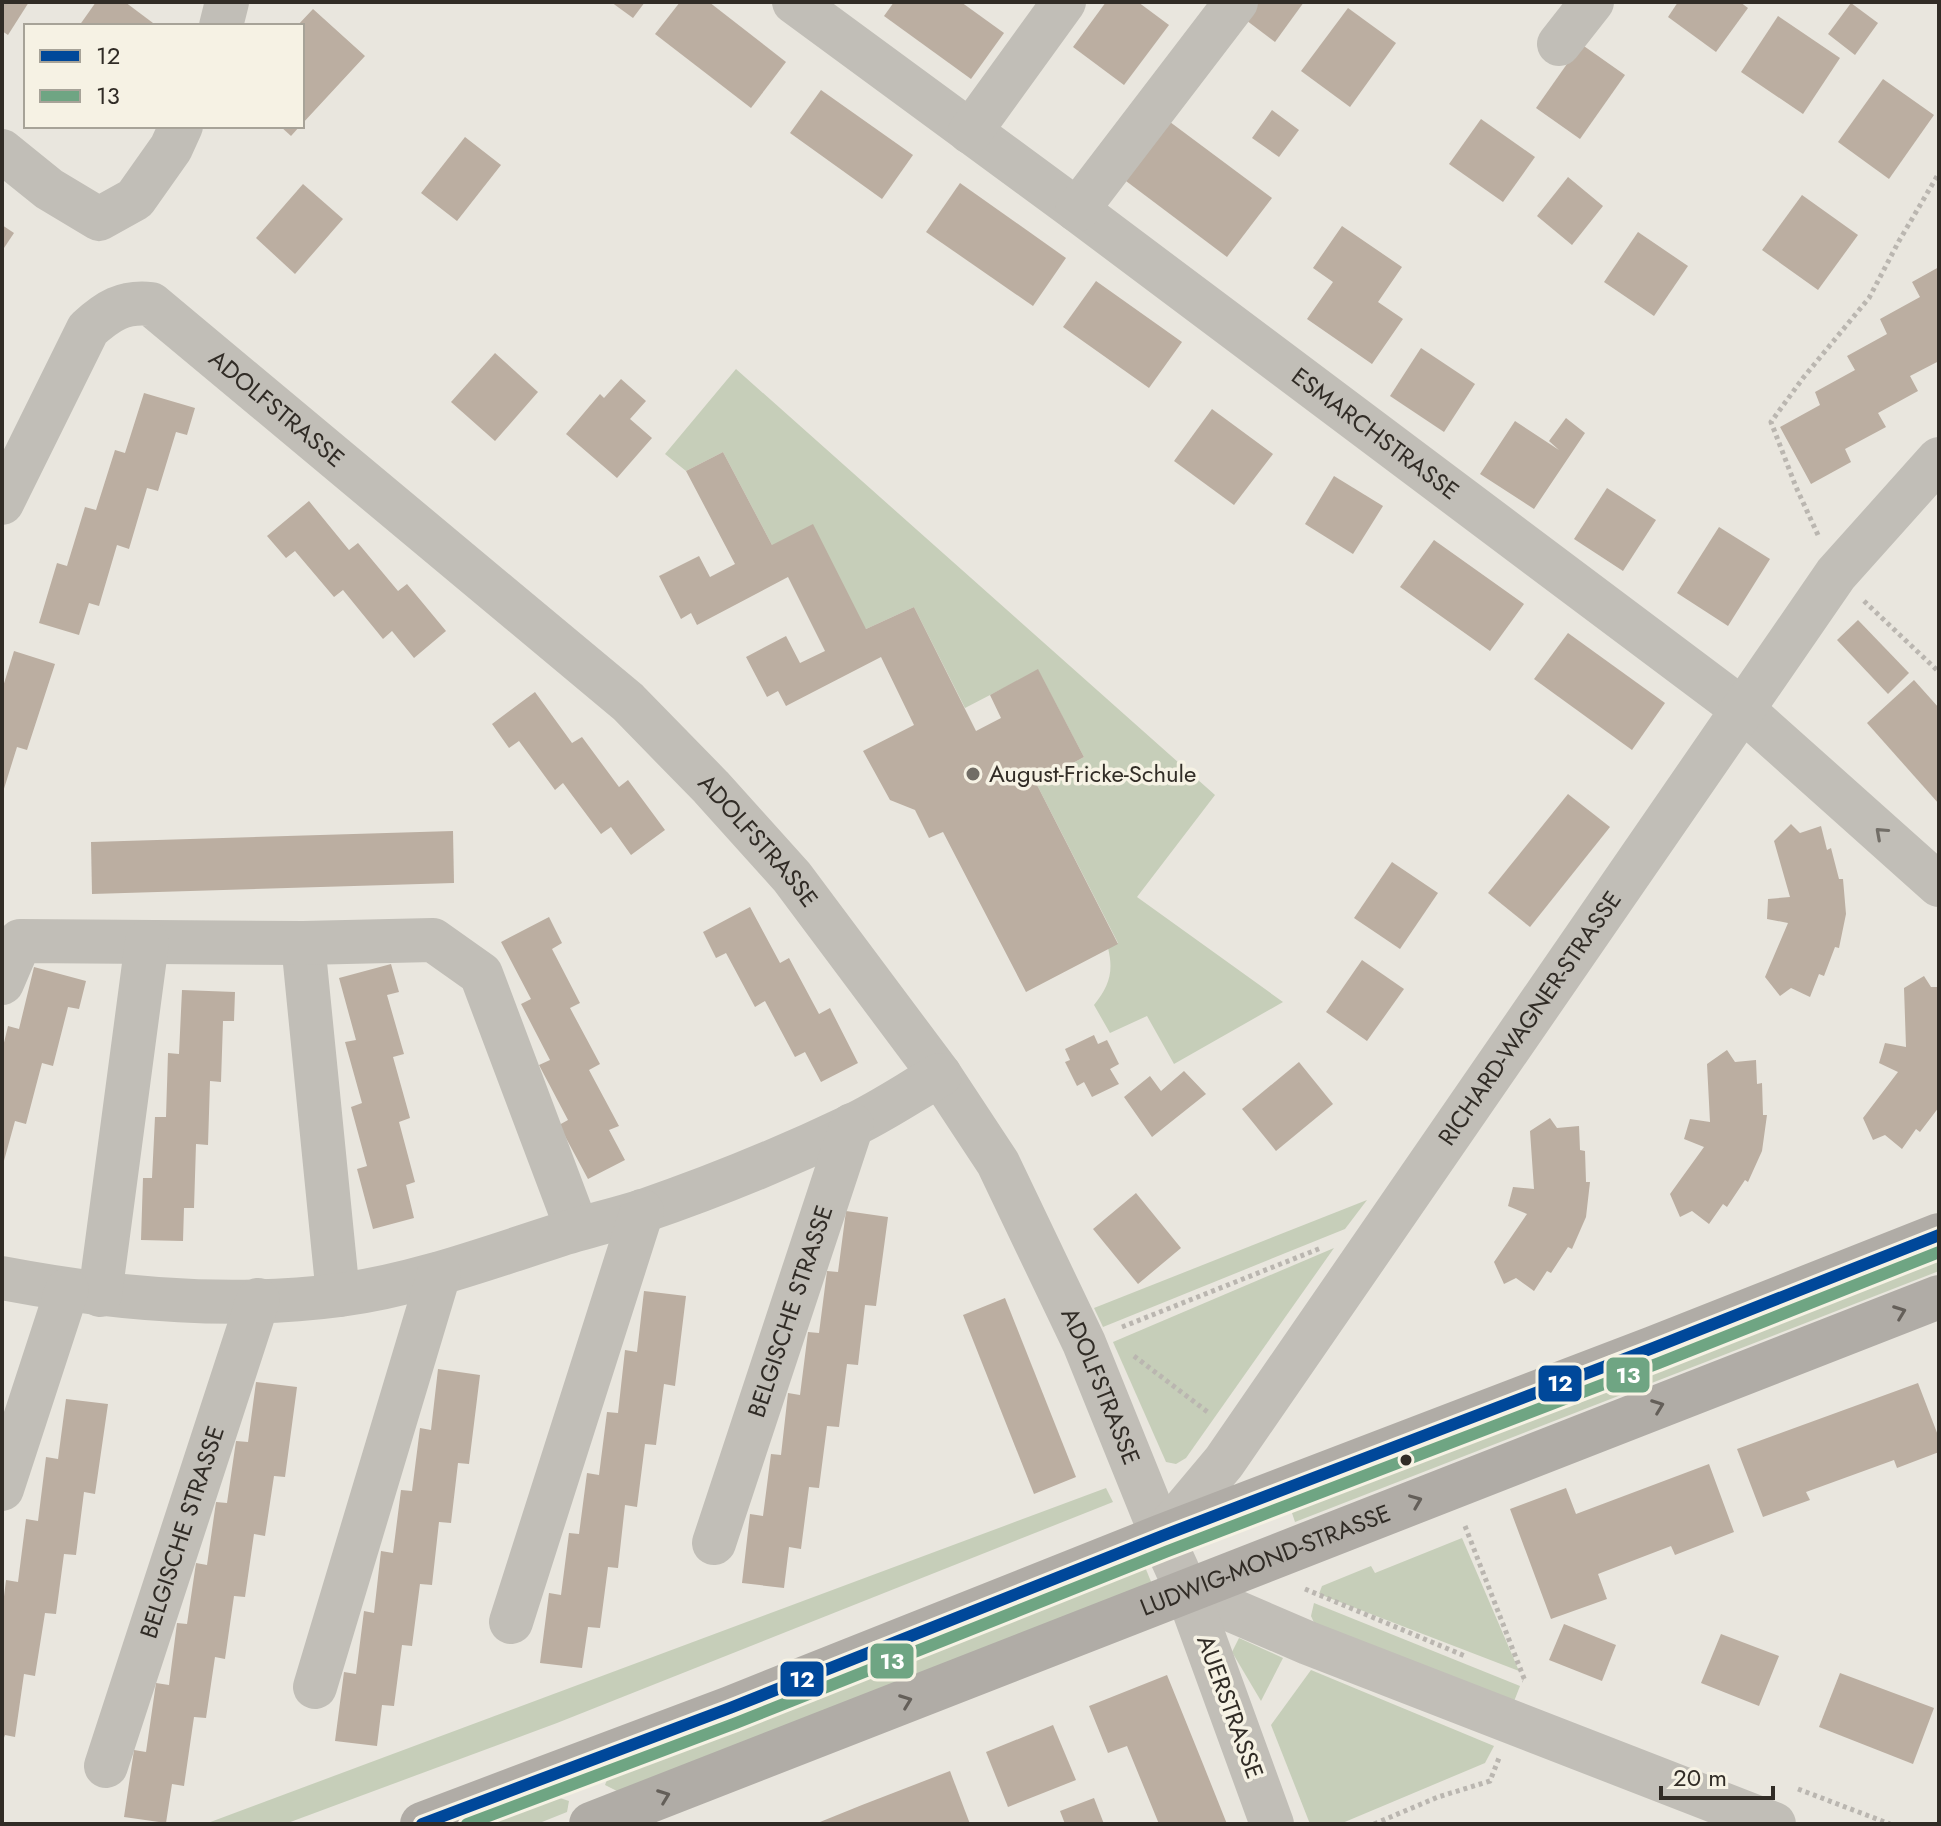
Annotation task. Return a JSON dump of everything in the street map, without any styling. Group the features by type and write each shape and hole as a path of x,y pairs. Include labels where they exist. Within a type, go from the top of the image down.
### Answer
{"main road":[{"path":"422,1824 730,1708 1162,1536 1939,1235"},
{"name":"LUDWIG-MOND-STRASSE","path":"610,1821 1939,1297"}],"street":[{"path":"222,24 227,2"},
{"name":"ESMARCHSTRASSE","path":"794,2 1077,210 1742,709 1939,885"},
{"path":"970,132 1064,2"},
{"path":"1077,210 1236,2"},
{"path":"1559,44 1592,2"},
{"path":"2,151 49,189 99,219 135,199 171,148 180,128"},
{"name":"ADOLFSTRASSE","path":"2,503 88,329 109,311 132,302 151,304 628,702 711,787 792,877 940,1075 998,1163 1094,1338 1162,1536"},
{"name":"RICHARD-WAGNER-STRASSE","path":"1162,1536 1241,1438 1836,574 1920,502 1939,459"},
{"path":"2,983 20,941 303,943 433,940 481,974 577,1229"},
{"path":"2,1489 84,1292 147,942"},
{"path":"303,943 338,1295"},
{"path":"2,1278 84,1292 181,1300 258,1300 338,1295 439,1274 642,1211 732,1178 852,1125 940,1075"},
{"name":"BELGISCHE STRASSE","path":"714,1543 852,1125"},
{"path":"511,1622 642,1211"},
{"path":"315,1687 439,1274"},
{"name":"BELGISCHE STRASSE","path":"106,1766 258,1300"},
{"path":"1162,1536 1187,1591 1308,1643 1774,1824"},
{"name":"AUERSTRASSE","path":"1187,1591 1272,1824"}],"path":[{"path":"1939,173 1869,298 1771,422 1796,487 1836,574 1939,672"},
{"path":"1094,1338 1333,1243"},
{"path":"1094,1338 1241,1438"},
{"path":"1374,1824 1438,1797 1490,1781 1514,1723 1525,1681 1450,1488"},
{"path":"1299,1587 1469,1658"},
{"path":"1511,1675 1525,1681"}],"green space":[{"path":"736,369 1215,795 1137,897 1283,1002 1174,1064 1147,1016 1110,1033 1094,1005 1109,978 1108,948 1118,943 1036,783 1084,757 1038,670 965,708 914,607 866,629 772,545 723,452 686,471 665,454"},
{"path":"1367,1200 1345,1229 1103,1327 1094,1308"},
{"path":"1334,1248 1186,1458 1176,1464 1166,1462 1113,1342"},
{"path":"1939,1256 1939,1271 1295,1522 1291,1510"},
{"path":"1106,1488 1113,1502 557,1723 285,1824 205,1824"},
{"path":"1462,1538 1519,1671 1319,1594 1322,1586 1371,1566 1375,1573"},
{"path":"1145,1567 1152,1584 617,1791 605,1785 608,1777"},
{"path":"1314,1603 1520,1686 1513,1704 1316,1627 1311,1616"},
{"path":"1239,1638 1283,1658 1261,1701 1232,1652"},
{"path":"1311,1670 1494,1746 1485,1763 1340,1824 1310,1824 1271,1725"},
{"path":"560,1798 569,1801 567,1812 537,1824 489,1824"}],"building":[{"path":"2,2 29,2 8,35 2,31"},
{"path":"96,2 125,2 154,24 80,24"},
{"path":"611,2 645,2 633,18"},
{"path":"680,2 709,2 786,62 751,108 655,34"},
{"path":"894,2 961,2 1004,33 971,79 884,16"},
{"path":"1106,2 1138,2 1169,25 1124,85 1073,47"},
{"path":"1246,2 1304,2 1275,42 1238,14"},
{"path":"1678,2 1740,2 1748,8 1716,52 1668,17"},
{"path":"1851,3 1878,23 1855,55 1828,34"},
{"path":"1348,8 1396,43 1350,107 1301,71"},
{"path":"313,9 365,56 304,122 304,24 299,24"},
{"path":"1778,16 1840,58 1803,114 1741,72"},
{"path":"1581,44 1625,75 1580,139 1536,108"},
{"path":"1883,79 1934,115 1889,179 1838,142"},
{"path":"821,90 913,155 882,199 790,133"},
{"path":"1272,110 1299,130 1279,157 1252,138"},
{"path":"1166,119 1272,198 1227,257 1122,178"},
{"path":"1481,119 1535,157 1503,202 1449,164"},
{"path":"282,128 298,128 291,136"},
{"path":"465,137 501,165 457,221 421,193"},
{"path":"1568,177 1603,206 1572,245 1537,216"},
{"path":"960,183 1066,258 1033,306 926,232"},
{"path":"303,184 343,219 295,274 256,238"},
{"path":"1802,195 1858,235 1818,290 1762,250"},
{"path":"2,225 14,233 2,251"},
{"path":"1342,226 1402,267 1378,302 1403,319 1372,364 1307,319 1333,282 1313,268"},
{"path":"1638,232 1688,266 1654,316 1604,282"},
{"path":"1939,267 1939,361 1910,376 1918,391 1878,413 1886,427 1845,449 1851,462 1811,484 1780,427 1820,405 1815,392 1855,370 1847,356 1887,334 1880,319 1920,297 1912,282"},
{"path":"1096,281 1182,342 1149,388 1063,327"},
{"path":"1421,348 1475,384 1444,432 1390,396"},
{"path":"495,353 538,392 495,441 451,402"},
{"path":"621,379 646,401 630,419 652,438 617,478 566,434 600,394 604,398"},
{"path":"144,393 195,408 187,435 176,432 158,491 147,488 129,549 117,545 99,606 89,603 79,635 39,623 57,563 67,566 85,507 96,510 115,450 125,453"},
{"path":"1212,409 1273,454 1234,505 1174,461"},
{"path":"1566,418 1585,433 1534,509 1480,474 1515,421 1559,450 1549,441"},
{"path":"723,452 772,545 813,524 866,629 914,607 976,731 1001,718 990,695 1038,669 1084,757 1036,783 1118,944 1026,992 943,832 929,838 915,810 890,800 863,751 914,725 881,657 786,706 778,691 767,697 746,657 786,636 800,663 825,651 788,577 697,625 691,613 681,619 659,576 699,556 710,577 735,564 686,471"},
{"path":"1334,476 1383,506 1353,554 1305,524"},
{"path":"1607,488 1656,520 1623,571 1574,539"},
{"path":"309,501 349,550 358,543 398,591 407,584 446,631 414,658 392,631 383,639 343,590 334,597 295,551 286,558 267,536"},
{"path":"1719,527 1770,559 1728,626 1677,593"},
{"path":"1434,540 1524,604 1490,651 1400,587"},
{"path":"1858,620 1909,673 1888,694 1837,640"},
{"path":"1568,633 1665,703 1632,750 1534,679"},
{"path":"14,651 55,664 27,750 17,747 3,792 2,690"},
{"path":"1914,680 1939,708 1939,804 1867,723"},
{"path":"535,692 572,743 582,737 619,787 628,780 665,830 631,855 611,827 601,834 563,783 555,790 519,741 509,748 492,724"},
{"path":"1568,794 1610,827 1530,927 1488,893"},
{"path":"1791,824 1800,833 1821,826 1839,879 1843,879 1846,914 1839,948 1835,947 1824,976 1819,974 1810,997 1791,988 1780,996 1765,977 1788,923 1767,919 1768,899 1790,897 1774,841"},
{"path":"453,831 454,883 92,894 91,842"},
{"path":"1392,862 1438,893 1400,949 1354,918"},
{"path":"750,907 780,963 789,958 819,1014 830,1008 858,1063 821,1082 805,1052 795,1057 765,1001 755,1007 726,953 716,958 703,932"},
{"path":"549,917 562,943 552,949 580,1003 570,1008 600,1064 589,1070 619,1126 609,1130 625,1160 588,1179 559,1125 568,1120 539,1065 550,1060 521,1004 531,999 501,942"},
{"path":"1362,960 1404,989 1367,1041 1326,1012"},
{"path":"391,964 399,992 387,995 404,1054 393,1057 410,1118 399,1122 415,1182 406,1185 414,1218 373,1229 357,1169 367,1166 351,1107 362,1103 345,1042 356,1040 339,978"},
{"path":"34,967 86,981 79,1009 68,1007 53,1066 42,1063 26,1124 15,1121 2,1168 2,1051 8,1026 19,1029"},
{"path":"1924,976 1931,987 1939,987 1939,1107 1920,1132 1916,1129 1902,1149 1885,1135 1873,1140 1863,1118 1898,1072 1879,1063 1885,1043 1906,1047 1904,988"},
{"path":"182,990 235,992 234,1021 223,1021 221,1082 210,1081 208,1145 196,1144 194,1208 184,1208 183,1241 141,1240 143,1178 152,1178 155,1117 166,1117 168,1053 179,1054"},
{"path":"1094,1035 1098,1044 1107,1040 1119,1064 1110,1069 1119,1084 1092,1097 1084,1082 1077,1086 1065,1062 1070,1060 1065,1049"},
{"path":"1727,1050 1735,1062 1756,1060 1757,1084 1762,1083 1763,1115 1767,1115 1762,1151 1748,1182 1745,1180 1727,1207 1723,1204 1709,1224 1692,1211 1680,1217 1670,1194 1704,1147 1684,1139 1690,1119 1710,1122 1707,1064"},
{"path":"1299,1062 1333,1104 1276,1151 1242,1109"},
{"path":"1184,1071 1206,1094 1152,1137 1124,1097 1150,1076 1161,1091"},
{"path":"1550,1118 1557,1128 1579,1126 1580,1150 1585,1151 1586,1182 1590,1182 1586,1217 1572,1249 1568,1247 1551,1273 1547,1271 1534,1291 1516,1278 1504,1284 1494,1262 1527,1214 1508,1206 1513,1187 1534,1189 1530,1131"},
{"path":"1136,1193 1181,1248 1138,1284 1093,1229"},
{"path":"846,1211 888,1217 876,1306 865,1305 858,1365 847,1364 839,1427 827,1426 819,1488 809,1487 801,1549 789,1547 784,1588 742,1583 750,1514 763,1516 771,1454 781,1455 788,1393 800,1395 808,1332 819,1333 827,1271 838,1272"},
{"path":"644,1291 686,1296 675,1386 664,1384 656,1445 645,1444 637,1507 625,1505 618,1568 608,1567 600,1628 588,1627 582,1668 540,1663 549,1593 561,1595 569,1533 579,1534 587,1473 599,1475 607,1412 618,1413 625,1350 637,1352"},
{"path":"1005,1298 1076,1477 1034,1494 963,1315"},
{"path":"438,1369 480,1375 469,1464 458,1463 451,1523 439,1522 432,1585 420,1584 412,1646 402,1645 394,1706 382,1705 377,1746 335,1741 344,1672 356,1674 364,1611 374,1613 381,1551 393,1553 401,1490 412,1491 420,1428 431,1430"},
{"path":"256,1382 297,1387 285,1477 274,1476 265,1536 254,1534 245,1597 234,1596 225,1659 215,1657 206,1718 194,1717 184,1786 172,1784 166,1823 124,1817 134,1750 146,1752 156,1683 169,1685 177,1623 187,1624 196,1563 207,1565 216,1502 227,1503 236,1441 248,1442"},
{"path":"1918,1383 1939,1438 1939,1452 1897,1468 1894,1460 1806,1492 1810,1500 1763,1517 1737,1449"},
{"path":"66,1399 108,1404 95,1494 84,1492 76,1555 64,1554 56,1614 45,1613 35,1676 24,1674 15,1737 5,1735 2,1743 2,1613 6,1580 18,1582 26,1519 38,1521 46,1457 58,1459"},
{"path":"1709,1464 1734,1532 1675,1555 1671,1546 1598,1574 1607,1599 1551,1619 1510,1509 1566,1488 1576,1514"},
{"path":"1564,1624 1616,1645 1602,1681 1549,1660"},
{"path":"1721,1634 1779,1656 1759,1706 1701,1683"},
{"path":"1840,1673 1934,1708 1913,1764 1819,1727"},
{"path":"1167,1675 1227,1824 1159,1824 1127,1746 1108,1753 1089,1706"},
{"path":"1053,1725 1076,1780 1008,1807 986,1752"},
{"path":"950,1771 970,1824 815,1824 862,1805"},
{"path":"1094,1798 1104,1824 1065,1824 1060,1811"}],"transit line":[{"name":"12","path":"422,1824 730,1708 1162,1536 1939,1235"},
{"name":"13","path":"467,1824 736,1723 1168,1551 1939,1252"}],"place":[{"name":"August-Fricke-Schule","path":"973,774"}]}
